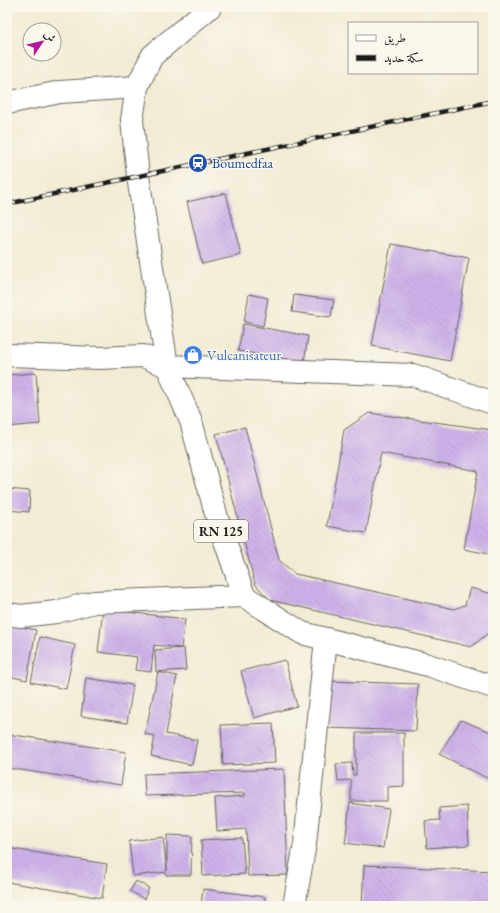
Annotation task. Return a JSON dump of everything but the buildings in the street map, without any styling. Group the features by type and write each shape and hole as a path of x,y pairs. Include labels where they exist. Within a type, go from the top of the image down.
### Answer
{"street":[{"path":"167,366 138,176 132,120 137,87 152,56 210,7"},
{"path":"7,103 60,92 137,87"},
{"path":"7,354 101,358 144,356 167,366 413,375 493,403"},
{"name":"RN 125","path":"167,366 191,420 217,518 244,596"},
{"path":"7,614 21,616 56,612 94,602 244,596 302,633 428,665 493,687"},
{"path":"294,906 305,844 326,639"}],"railway":[{"path":"7,204 493,101"}],"place":[{"name":"Boumedfaa","path":"198,163"},
{"name":"Vulcanisateur","path":"193,355"}]}
